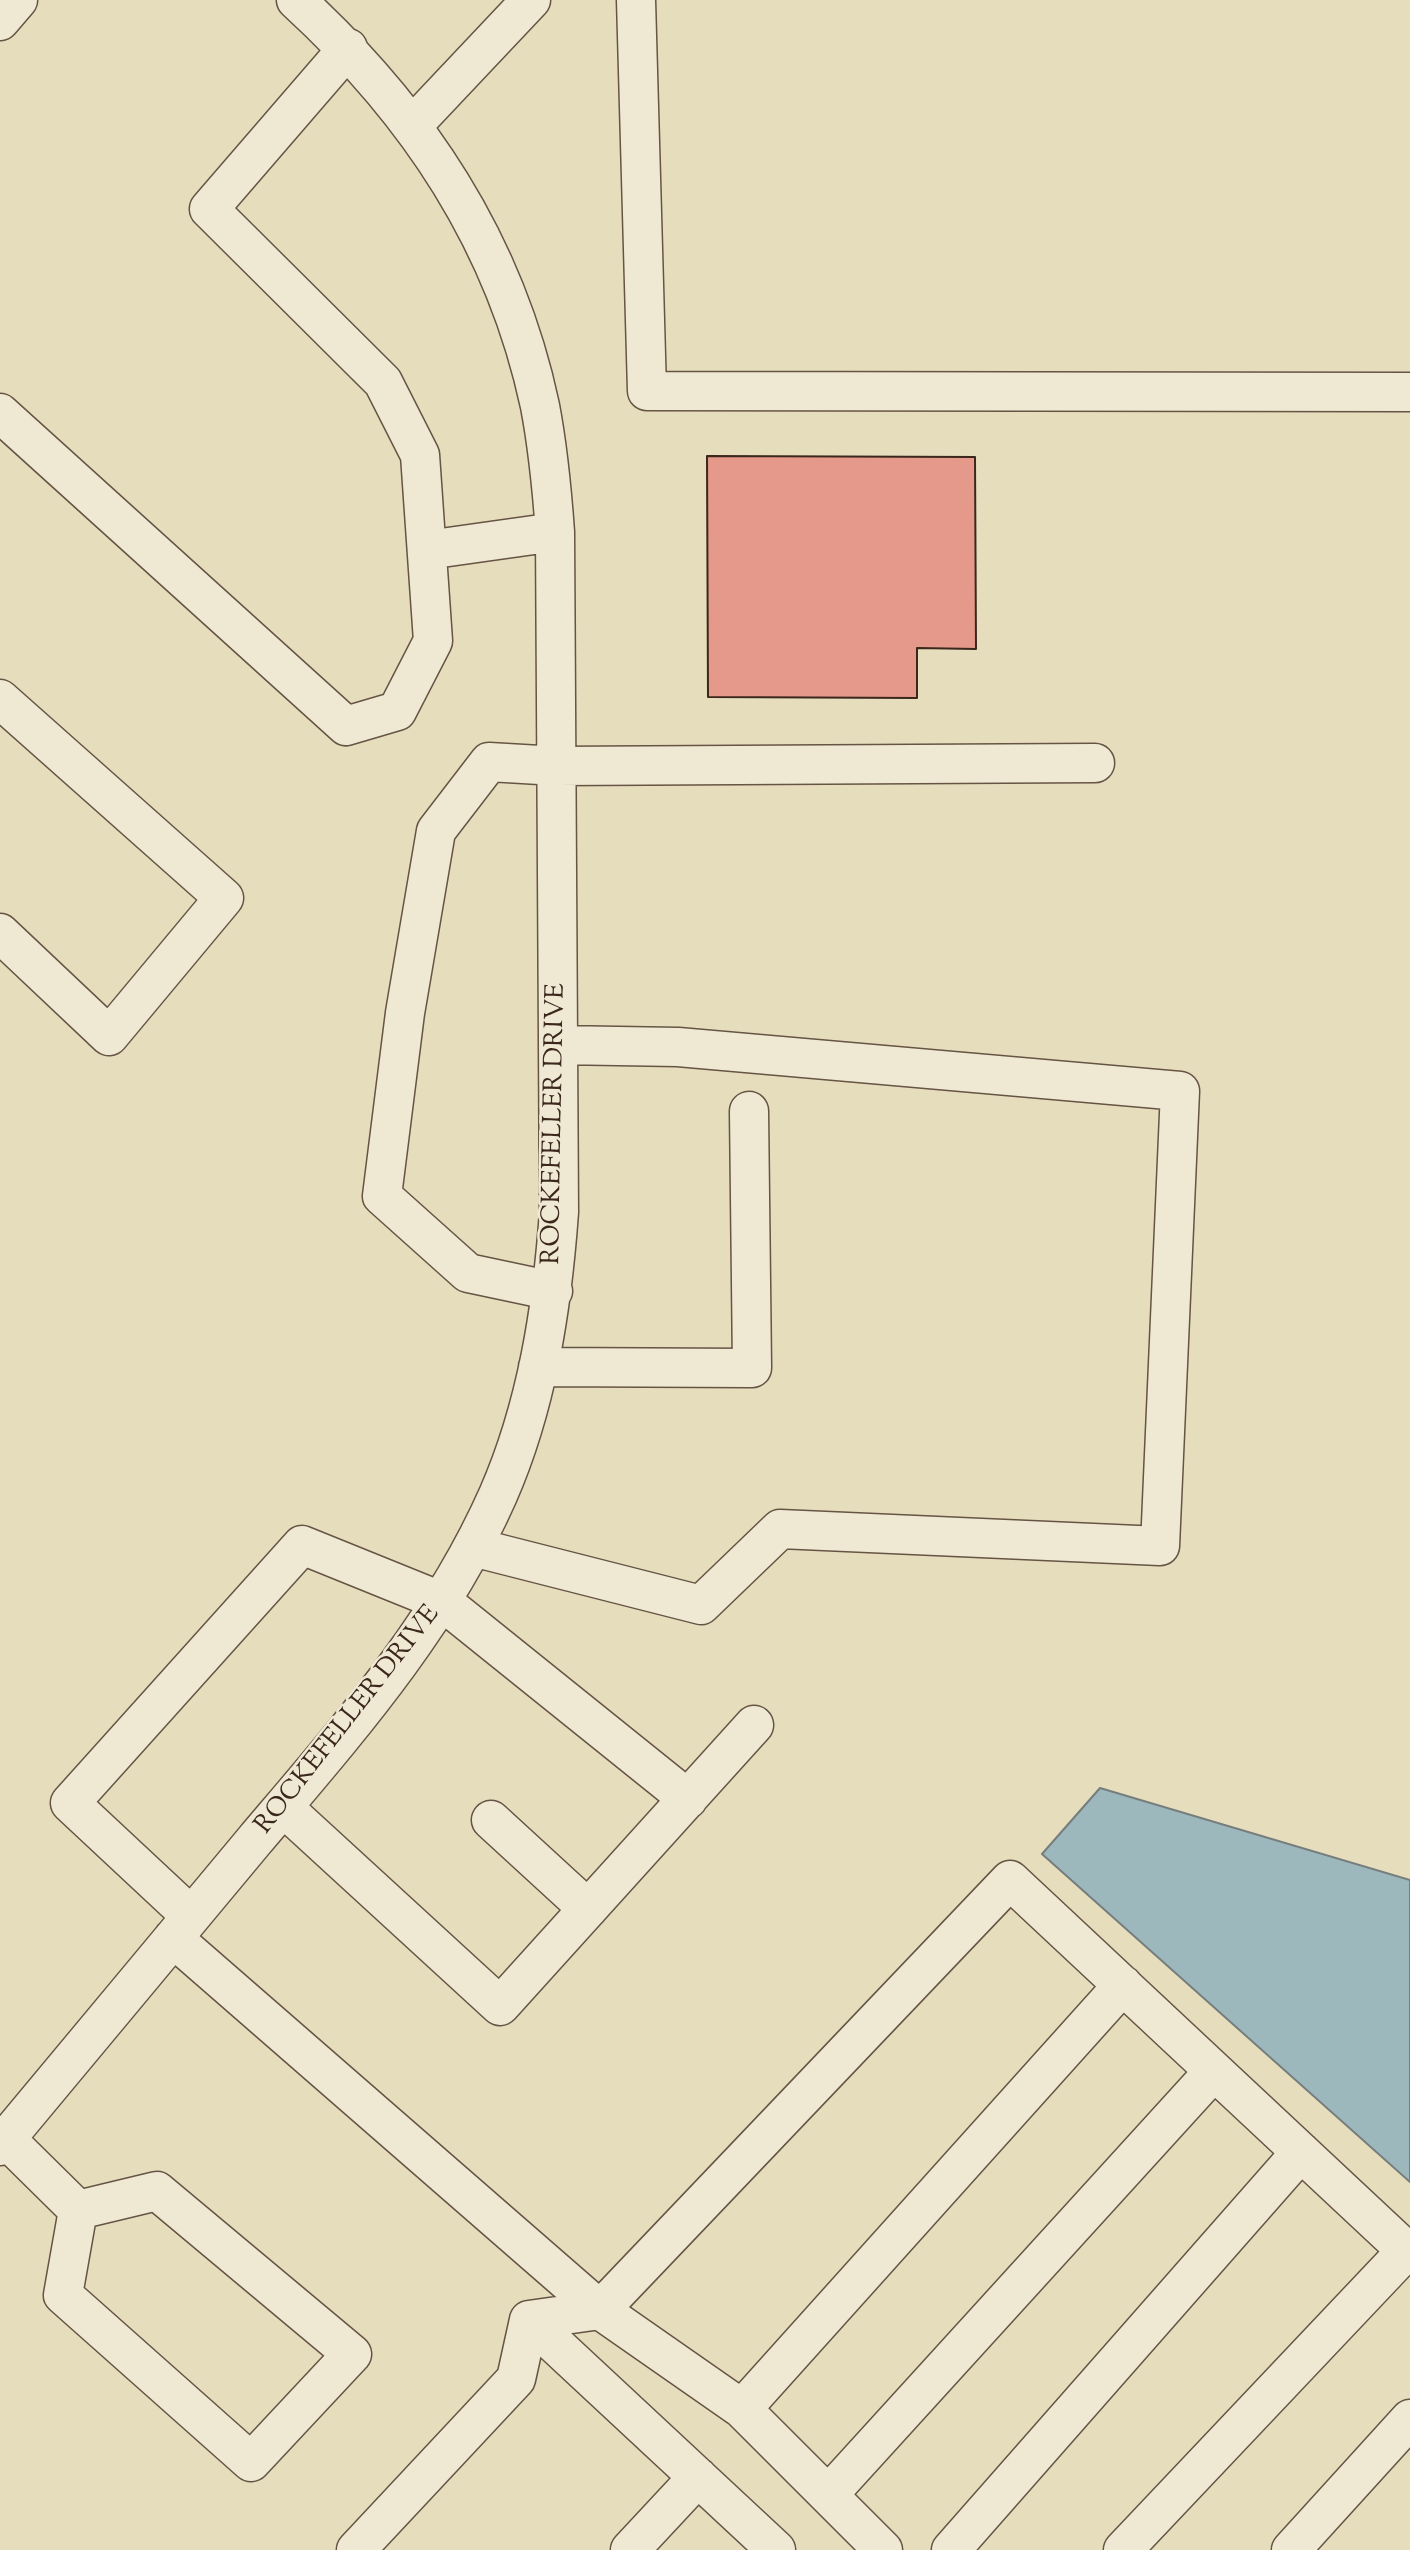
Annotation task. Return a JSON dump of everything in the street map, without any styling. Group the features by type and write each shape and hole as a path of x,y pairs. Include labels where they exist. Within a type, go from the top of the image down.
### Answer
{"street":[{"path":"0,20 18,0"},
{"name":"ROCKEFELLER DRIVE","path":"3,2143 380,1691 443,1602 499,1492 531,1402 553,1291 559,1212 555,532 550,469 540,405 520,331 486,248 450,180 413,125 348,48 296,0"},
{"path":"413,125 531,0"},
{"path":"636,0 647,391 1410,393"},
{"path":"0,413 346,726 397,711 433,641 420,455 383,382 209,209 348,48"},
{"path":"427,550 555,532"},
{"path":"0,699 224,898 109,1036 0,933"},
{"path":"553,1291 468,1273 382,1196 405,1013 436,831 489,761 557,766 1095,763"},
{"path":"473,1547 701,1605 780,1529 1160,1546 1180,1090 678,1047 558,1045"},
{"path":"538,1367 752,1368 749,1111"},
{"path":"688,1799 443,1602 302,1545 70,1803 182,1927 600,2310 742,2409 883,2550"},
{"path":"283,1807 500,2006 754,1725"},
{"path":"491,1820 587,1909"},
{"path":"529,2320 600,2310 1010,1880 1408,2252 1123,2550"},
{"path":"742,2409 1123,1985"},
{"path":"828,2495 1214,2071"},
{"path":"3,2143 78,2210"},
{"path":"951,2550 1301,2152"},
{"path":"157,2191 352,2354 251,2462 63,2295 78,2210 157,2191"},
{"path":"529,2320 776,2550"},
{"path":"356,2550 516,2379 529,2320"},
{"path":"1291,2550 1410,2419"},
{"path":"630,2550 698,2477"}],"water":[{"path":"1100,1788 1410,1880 1410,2182 1042,1854"}],"building":[{"path":"707,456 975,457 976,649 917,648 917,698 708,697"}]}
